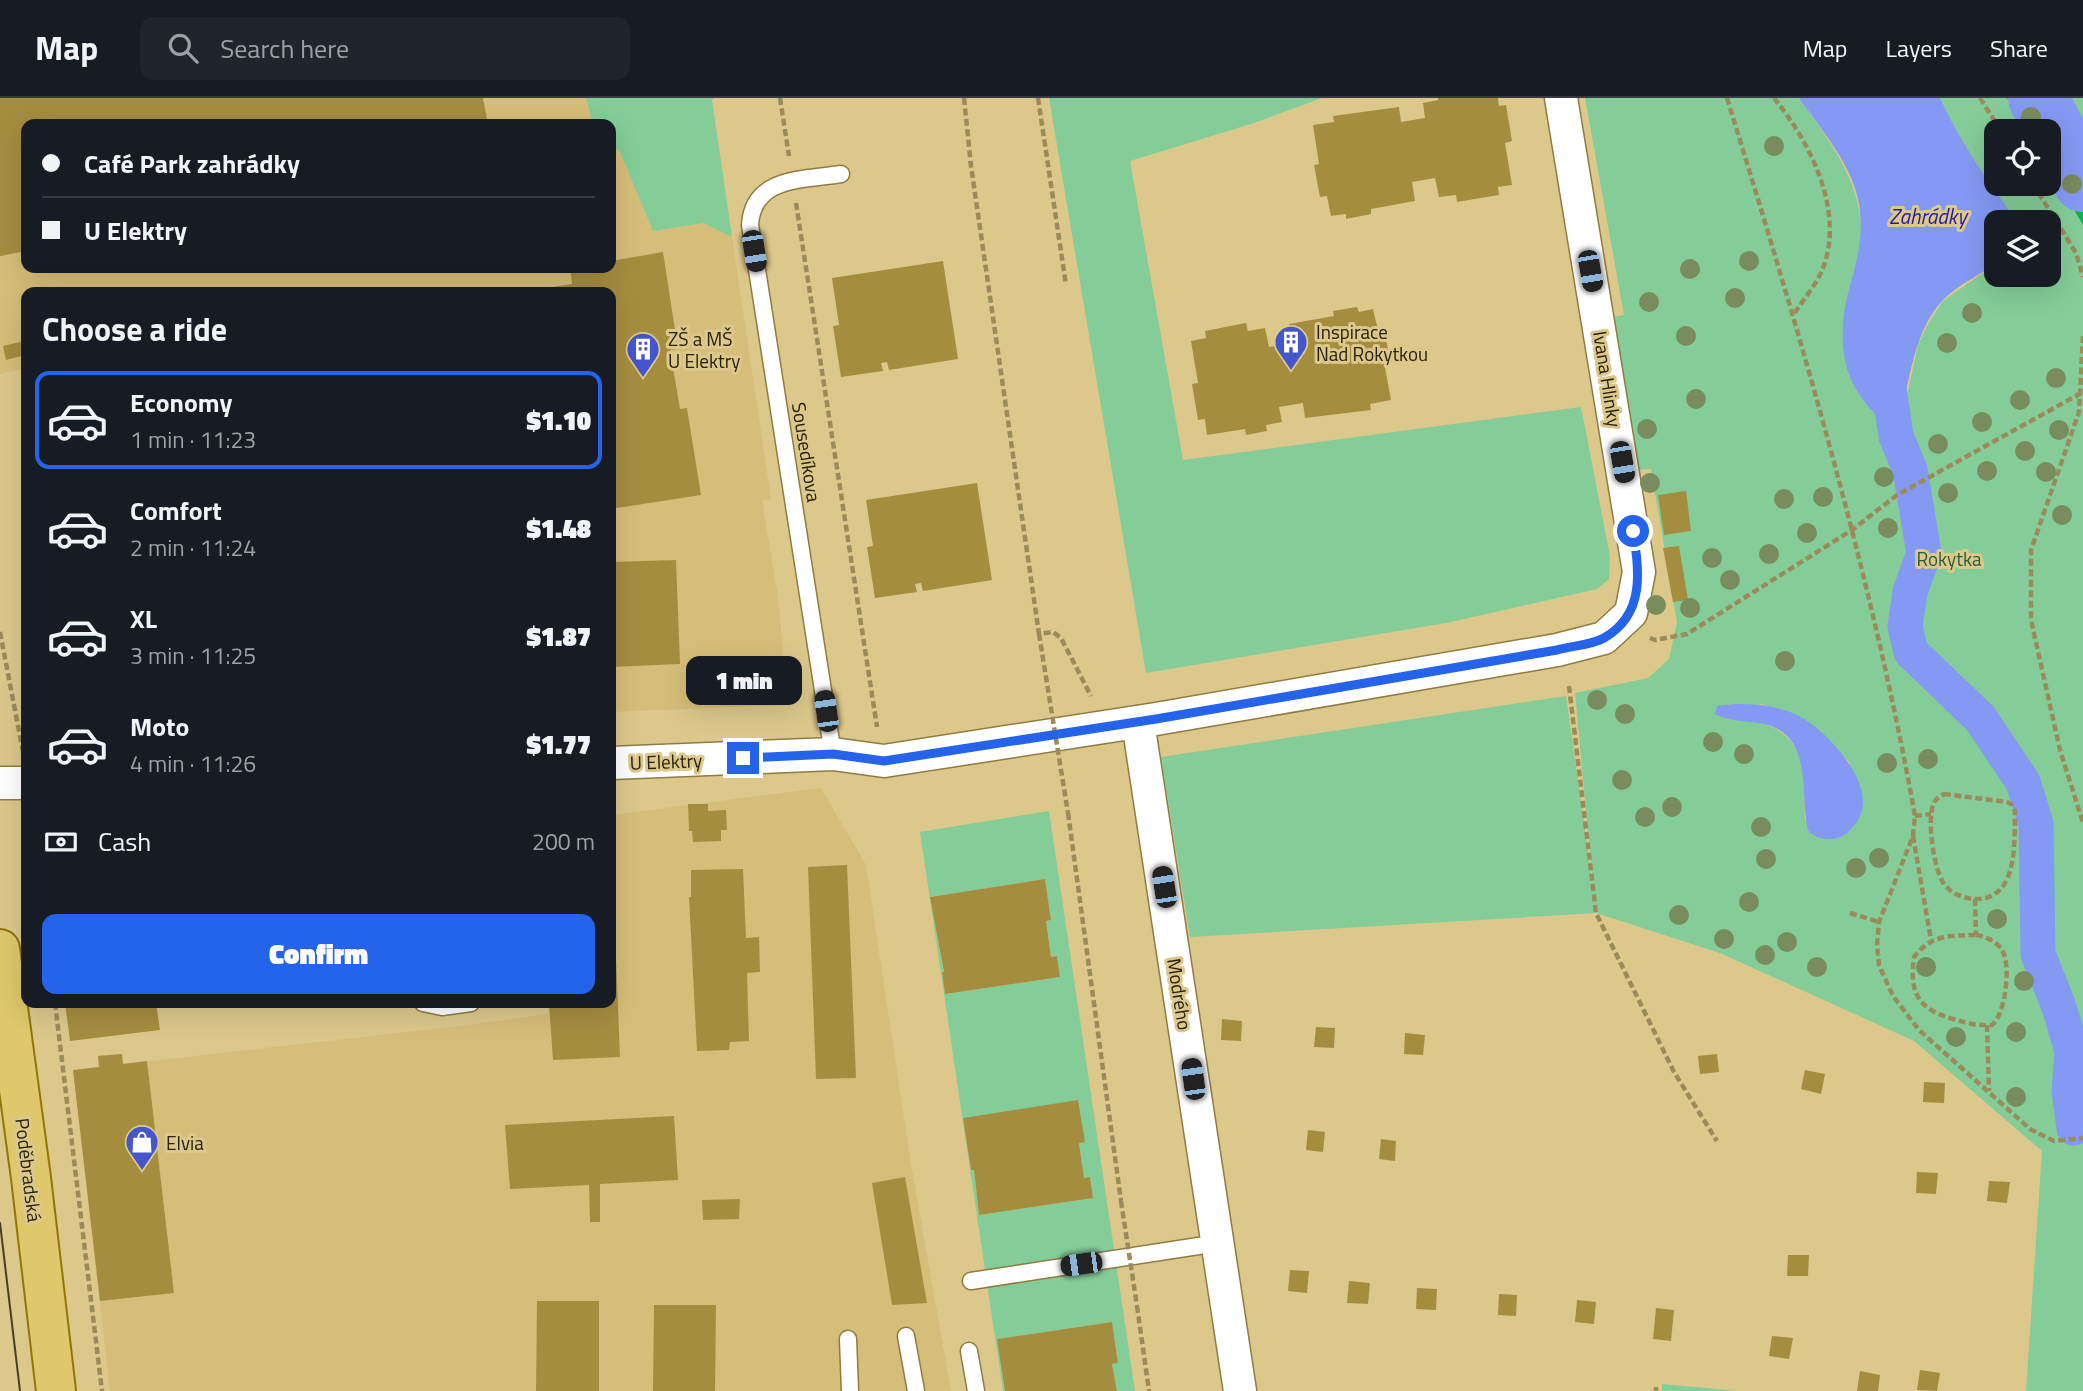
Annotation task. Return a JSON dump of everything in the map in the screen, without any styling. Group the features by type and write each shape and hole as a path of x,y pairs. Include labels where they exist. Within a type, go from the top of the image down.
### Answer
{"main road":[{"name":"Poděbradská","path":"0,949 56,1391"}],"street":[{"name":"Ivana Hlinky","path":"1561,98 1639,572 1631,613 1618,625"},
{"path":"1138,722 1557,650 1604,638 1618,625"},
{"name":"U Elektry","path":"616,763 833,754 884,761 1138,722"},
{"name":"Modrého","path":"1138,722 1240,1391"},
{"path":"0,783 21,772"}],"lane":[{"name":"Sousedíkova","path":"833,754 750,225 751,212 757,199 767,190 779,184 841,174"},
{"path":"971,1281 1218,1243"},
{"path":"906,1336 916,1391"},
{"path":"848,1339 850,1391"},
{"path":"969,1351 976,1391"}],"path":[{"name":"Sousedíkova","path":"780,98 870,691 879,734"},
{"path":"964,98 973,180 1039,634 1068,813 1149,1391"},
{"path":"1038,98 1066,285"},
{"path":"1727,98 1794,315 1837,468 1877,633 1915,816 1913,836 1931,940"},
{"path":"1774,98 1807,147 1823,187 1829,225 1829,249 1822,271 1794,315"},
{"path":"1980,98 1993,119"},
{"path":"2040,196 2076,253 2083,277"},
{"path":"2083,336 2079,412 2031,550 2031,620 2060,750 2083,823"},
{"path":"1618,625 1655,640 1687,634 1852,530 1897,495 2082,392"},
{"path":"0,632 21,748"},
{"path":"1039,634 1053,632 1061,638 1094,703"},
{"path":"1569,686 1596,913 1674,1072 1717,1141"},
{"path":"1944,794 2007,802 2013,807 2012,869 2000,891 1975,899 1954,894 1938,874 1931,814 1935,800 1944,794"},
{"path":"1915,816 1931,814"},
{"path":"1913,836 1879,922 1879,965 1893,996 1919,1030 2030,1129 2053,1141 2083,1138"},
{"path":"1975,899 1976,935"},
{"path":"1850,913 1879,922"},
{"path":"1976,935 1999,946 2006,963 2003,1008 1996,1021 1976,1026 1941,1015 1924,1006 1913,984 1913,966 1914,957 1931,940 1947,936 1976,935"},
{"path":"56,1008 102,1391"},
{"path":"1987,1025 1989,1092"}],"shaded area":[{"path":"0,98 586,98 592,119 21,119 21,273 616,273 616,150 619,150 653,231 703,223 732,237 771,499 762,501 778,597 788,705 616,712 616,287 21,287 21,369 0,374"},
{"path":"821,788 866,865 911,1164 951,1391 110,1391 73,1070 99,1067 98,1056 122,1054 124,1064 460,1026 548,1014 548,1008 616,1008 616,814"}],"green space":[{"path":"586,98 714,98 712,100 732,237 703,223 653,231 619,150 616,150 616,119 592,119"},
{"path":"1049,98 1322,98 1254,123 1130,161 1183,460 1581,407 1610,556 1609,579 1597,589 1446,623 1146,673"},
{"name":"Rokytka","path":"1585,98 1799,98 1826,136 1848,174 1860,216 1858,263 1848,294 1844,326 1850,378 1904,409 1918,345 1943,301 1984,272 1984,287 2061,287 2061,210 2009,210 1999,196 2061,196 2061,188 2083,225 2083,1391 2026,1391 2042,1151 1914,1041 1720,953 1596,913 1190,937 1161,757 1566,696 1593,886 1575,693 1648,678 1669,659 1677,622 1651,469 1639,470 1613,317 1624,315","holes":["1760,704 1790,713 1811,725 1850,763 1805,820 1803,774 1795,748 1787,737 1776,729 1759,722"]},
{"name":"Rokytka","path":"1940,98 2007,98 2020,119 1984,119 1984,174"},
{"path":"2007,98 2062,98 2083,136 2083,225 2061,188 2061,119 2020,119"},
{"path":"2062,98 2083,98 2083,136"},
{"path":"1049,811 1135,1391 1117,1391 1112,1364 1118,1362 1112,1322 998,1339 1003,1391 920,832","holes":["1045,879 1051,920 1046,921 1051,957 1057,956 1060,977 946,994 930,897","1078,1101 1084,1141 1079,1143 1084,1178 1090,1177 1093,1198 979,1215 964,1118"]},
{"path":"1662,1384 1738,1391 1662,1391"}],"water":[{"name":"Zahrádky","path":"1799,98 1940,98 1984,174 1984,196 1999,196 2009,210 1984,210 1984,271 1955,290 1932,314 1917,347 1896,436 1859,394 1844,357 1844,314 1857,260 1860,217 1856,190 1835,148"},
{"path":"1717,706 1769,706 1799,716 1837,748 1858,780 1863,796 1862,811 1847,833 1825,839 1810,833 1802,770 1792,742 1783,732 1768,725 1728,719 1715,714"}],"building":[{"path":"0,98 483,98 487,119 21,119 21,252 0,256"},
{"path":"1438,98 1498,98 1499,106 1506,105 1512,141 1505,143 1512,185 1498,187 1499,195 1457,202 1456,195 1439,197 1435,178 1412,182 1415,201 1371,209 1371,214 1346,219 1346,214 1331,216 1327,196 1320,197 1314,165 1319,164 1313,125 1334,122 1333,116 1399,107 1401,122 1425,118 1423,103"},
{"name":"ZŠ a MŠ U Elektry","path":"663,252 678,349 670,350 680,409 687,408 701,495 616,508 616,287 552,287 572,284 571,273 616,273 616,260"},
{"path":"943,261 958,359 889,370 887,362 881,363 883,371 841,377 833,326 839,325 832,278"},
{"name":"Inspirace Nad Rokytkou","path":"1357,307 1359,312 1373,309 1378,330 1384,328 1390,361 1384,362 1391,400 1370,404 1371,410 1305,418 1303,403 1279,407 1282,422 1266,425 1267,431 1246,435 1245,429 1207,435 1205,419 1198,420 1192,384 1198,383 1191,341 1206,338 1205,331 1246,323 1248,331 1265,328 1269,347 1292,344 1289,324 1334,316 1333,311"},
{"path":"21,342 21,356 6,360 3,346"},
{"path":"977,483 992,580 923,591 921,583 915,584 917,592 875,598 867,547 873,546 866,500"},
{"path":"1686,491 1691,531 1664,535 1658,495"},
{"path":"1679,546 1688,600 1673,602 1663,548"},
{"path":"676,560 680,664 616,667 616,562"},
{"path":"688,804 708,804 708,811 726,810 727,830 721,830 721,841 693,842 692,831 689,831"},
{"path":"847,865 856,1078 816,1079 808,867"},
{"path":"743,869 746,938 759,937 760,972 747,973 749,1041 730,1042 729,1050 697,1051 689,897 691,870"},
{"path":"1045,879 1051,920 1046,921 1051,957 1057,956 1060,977 945,994 944,972 930,897"},
{"path":"616,957 620,1057 553,1060 549,1008 616,1008"},
{"path":"66,1008 157,1008 160,1030 70,1041"},
{"path":"1222,1019 1242,1021 1241,1041 1221,1040"},
{"path":"1316,1027 1335,1028 1334,1048 1314,1047"},
{"path":"1405,1033 1425,1035 1423,1055 1404,1054"},
{"path":"122,1054 123,1064 147,1061 174,1293 100,1301 73,1070 99,1067 98,1056"},
{"path":"1717,1054 1719,1072 1700,1074 1698,1056"},
{"path":"1805,1070 1825,1074 1821,1094 1801,1089"},
{"path":"1924,1082 1945,1083 1944,1103 1923,1102"},
{"path":"1078,1100 1085,1142 1079,1143 1084,1178 1090,1177 1093,1198 979,1215 974,1170 971,1170 963,1118"},
{"path":"674,1116 678,1180 600,1184 600,1222 590,1222 589,1185 510,1189 505,1125"},
{"path":"1308,1130 1325,1132 1323,1152 1306,1150"},
{"path":"1381,1139 1396,1141 1395,1161 1379,1159"},
{"path":"1917,1172 1938,1173 1936,1194 1916,1193"},
{"path":"905,1177 927,1303 892,1305 872,1183"},
{"path":"1989,1181 2010,1182 2007,1203 1987,1201"},
{"path":"740,1199 739,1219 703,1220 702,1200"},
{"path":"1788,1255 1809,1255 1808,1276 1787,1276"},
{"path":"1290,1270 1309,1271 1307,1293 1288,1291"},
{"path":"1349,1281 1370,1283 1368,1304 1347,1303"},
{"path":"1417,1288 1437,1289 1436,1310 1416,1309"},
{"path":"1499,1294 1517,1295 1516,1316 1498,1315"},
{"path":"1577,1300 1596,1302 1594,1324 1575,1322"},
{"path":"537,1301 599,1301 599,1391 536,1391"},
{"path":"654,1305 716,1305 715,1391 653,1391"},
{"path":"1656,1308 1674,1310 1671,1341 1653,1339"},
{"path":"1112,1322 1118,1363 1112,1364 1117,1391 1005,1391 997,1339"},
{"path":"1772,1336 1793,1338 1789,1359 1769,1356"},
{"path":"1920,1370 1940,1373 1937,1391 1917,1390"},
{"path":"1860,1371 1880,1375 1878,1391 1857,1391"}],"waterway":[{"name":"Rokytka","path":"2038,98 2083,182"},
{"path":"1889,389 1896,436 1910,470 1924,553 1910,592 1905,626 1911,652 1980,718 2023,782 2036,824 2038,954 2059,1007 2072,1051 2069,1091 2074,1128"}],"tram line":[{"path":"0,1223 20,1391"}],"place":[{"name":"Inspirace Nad Rokytkou","path":"1291,372"},
{"name":"ZŠ a MŠ U Elektry","path":"643,379"},
{"name":"Elvia","path":"142,1172"}],"route":[{"path":"743,758 833,754 884,761 1156,719 1557,650 1604,638 1631,613 1639,572 1633,531"}]}
